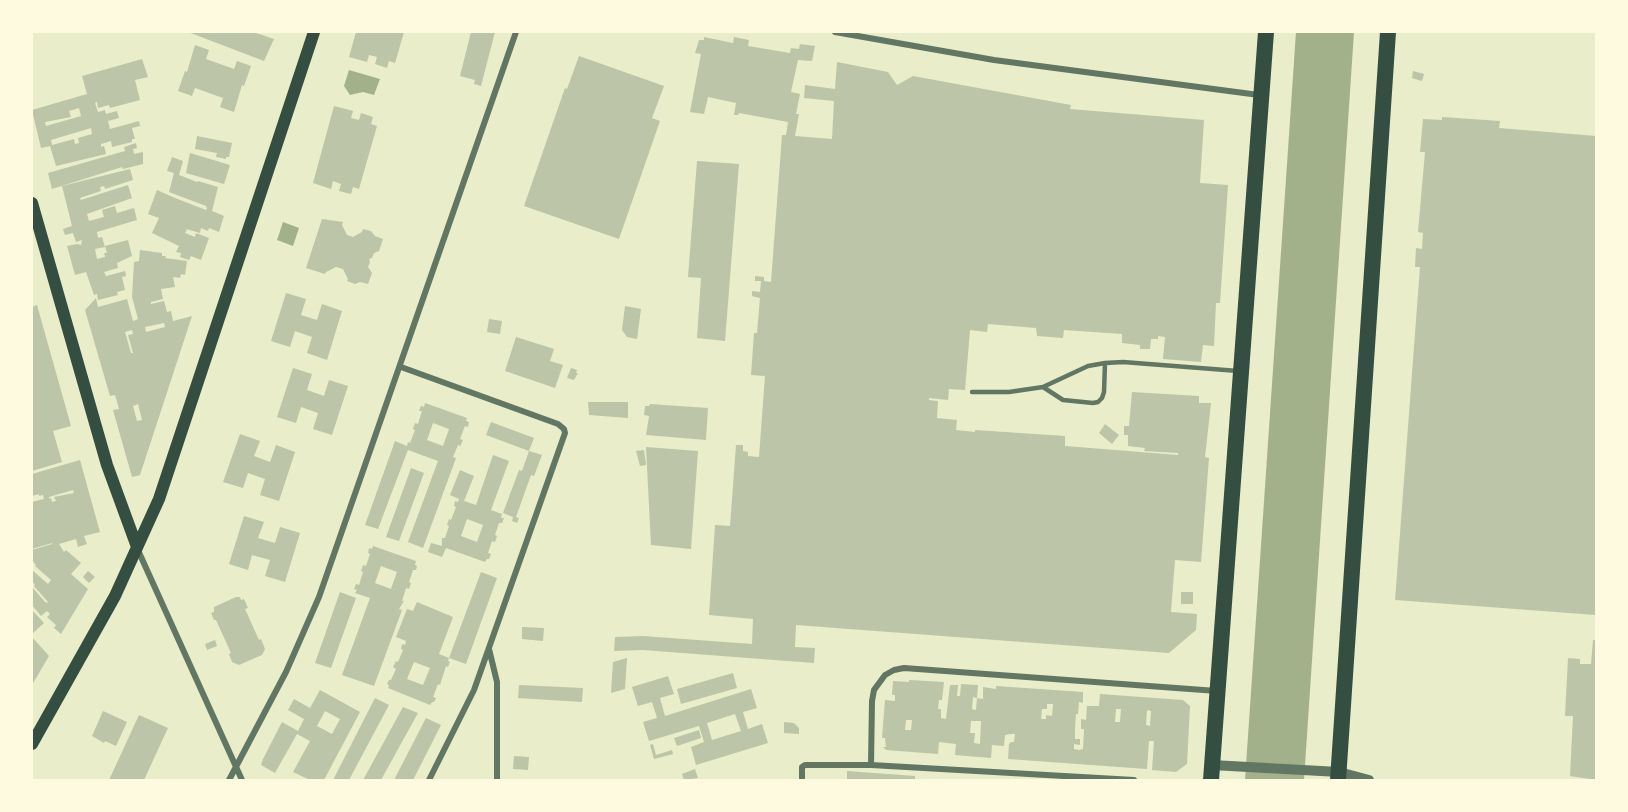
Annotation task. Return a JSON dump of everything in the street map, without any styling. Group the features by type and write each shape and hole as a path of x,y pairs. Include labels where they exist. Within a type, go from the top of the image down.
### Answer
{"highway":[{"path":"1212,773 1266,32"},
{"path":"1339,776 1388,32"}],"main road":[{"path":"32,744 115,596 159,499 314,32"},
{"path":"32,203 107,465 137,547"}],"street":[{"path":"229,780 286,672 319,597 516,32"},
{"path":"835,32 994,60 1260,95"},
{"path":"400,367 558,424 565,433 474,690 429,780"},
{"path":"137,547 242,780"},
{"path":"489,648 497,682 497,780"},
{"path":"871,765 874,690 885,675 894,670 904,668 1217,692"},
{"path":"802,780 802,767 805,765 871,765 1134,780"},
{"path":"1212,773 1234,766 1312,770 1369,780"}],"lane":[{"path":"972,392 1009,392 1043,387 1088,366 1105,363 1123,362 1240,371"},
{"path":"1043,387 1063,400 1083,403 1098,402 1104,392 1105,363"}],"shaded area":[{"path":"1296,32 1354,32 1304,780 1245,780"},
{"path":"349,70 380,79 374,95 363,92 350,95 344,86"},
{"path":"283,222 299,228 293,246 277,240"}],"building":[{"path":"188,32 253,32 274,39 264,61"},
{"path":"356,32 404,32 395,63 389,61 387,68 375,64 377,57 369,55 367,62 349,57"},
{"path":"471,32 495,32 481,86 474,84 475,80 460,76"},
{"path":"704,37 733,43 734,37 749,40 748,46 790,53 791,48 799,49 800,44 815,46 812,61 798,60 791,92 800,94 795,136 832,139 834,101 804,98 805,85 835,89 837,62 888,72 897,85 913,76 1071,105 1070,109 1204,120 1200,183 1228,185 1220,303 1216,303 1214,346 1203,345 1201,362 1163,359 1165,337 1158,336 1158,339 1151,339 1150,349 1140,349 1140,345 1122,343 1122,334 1064,330 1063,338 1037,336 1036,328 988,324 987,332 970,330 965,390 949,389 948,400 929,398 929,400 938,401 937,418 957,420 956,430 1065,436 1065,446 1178,455 1178,453 1144,451 1145,448 1128,446 1128,435 1124,435 1124,426 1129,426 1132,392 1199,396 1199,403 1211,403 1205,457 1209,458 1201,562 1175,560 1171,612 1197,614 1196,630 1169,653 796,625 795,647 815,648 814,663 643,650 614,651 615,637 643,636 752,644 753,619 709,615 715,525 730,526 736,445 743,445 743,451 748,452 748,456 759,457 765,376 751,375 754,333 757,333 760,298 752,296 752,291 760,292 761,281 755,281 755,276 764,277 764,281 771,282 782,135 786,135 788,122 739,113 734,115 736,103 708,97 704,114 690,112 701,54 695,53 699,40 704,40"},
{"path":"195,45 209,50 206,59 234,69 237,61 251,66 244,86 242,85 234,112 220,107 223,98 195,88 192,96 178,91 185,71 187,72"},
{"path":"579,56 664,86 652,118 660,121 619,239 524,206 565,88 567,89"},
{"path":"142,59 148,77 135,80 140,100 110,108 109,105 98,108 97,102 95,103 98,112 105,110 106,114 117,111 119,118 108,121 110,129 139,121 140,126 132,128 135,139 132,139 132,142 112,147 111,141 101,144 106,154 56,166 50,146 41,148 32,110 87,94 82,76","holes":["79,108 81,116 46,126 45,122 71,117 69,111","91,128 92,134 78,138 79,143 75,144 74,139 52,145 51,140"]},
{"path":"1413,71 1424,74 1422,81 1412,78"},
{"path":"334,106 353,111 351,118 359,120 361,113 373,117 371,124 377,126 359,189 353,187 351,194 339,191 341,184 333,181 331,189 313,183"},
{"path":"1442,117 1500,121 1499,128 1596,136 1596,615 1395,600 1420,267 1415,267 1416,248 1422,249 1423,233 1418,232 1425,152 1420,152 1423,119 1442,120"},
{"path":"197,136 232,143 229,157 226,159 216,157 217,153 195,149"},
{"path":"136,143 137,148 133,149 134,154 143,152 143,164 123,169 122,167 52,189 48,173 125,151 124,147"},
{"path":"190,153 230,165 224,184 186,173"},
{"path":"172,157 183,161 179,175 218,187 212,211 224,216 219,232 201,228 200,233 187,229 185,233 195,237 196,233 209,238 201,260 191,256 189,260 180,257 181,253 176,252 179,246 152,233 159,218 148,214 157,190 207,209 206,206 169,192 174,173 167,171"},
{"path":"697,161 739,164 725,341 697,338 701,278 688,277"},
{"path":"130,169 133,180 105,189 104,186 100,187 101,191 80,198 81,200 128,185 132,198 87,214 89,221 104,217 102,210 115,206 117,213 134,208 137,220 97,232 98,238 102,237 105,247 95,249 97,259 105,257 104,253 107,253 105,246 128,240 132,256 117,263 118,268 104,272 106,276 99,278 125,271 126,276 122,277 125,290 117,292 118,295 98,300 86,272 75,275 67,246 81,245 82,240 76,242 73,233 65,235 63,229 72,226 62,186"},
{"path":"322,219 343,222 342,225 347,235 353,237 363,229 383,239 379,251 369,259 368,267 372,273 368,284 360,282 355,284 347,281 343,269 336,267 325,274 306,268"},
{"path":"140,250 162,253 162,256 166,256 165,258 187,261 185,275 181,274 180,278 173,277 175,287 161,289 163,299 151,302 151,304 164,301 167,312 171,311 173,321 192,316 140,475 132,477 113,410 119,409 115,395 110,396 85,310 96,298 98,307 127,299 133,321 138,319 132,297 134,262 139,261","holes":["164,323 165,327 146,332 145,327","132,330 133,334 128,335 133,353 131,353 125,332","138,404 142,420 137,421 133,406"]},
{"path":"286,293 306,299 301,315 317,320 322,304 342,311 327,360 307,353 312,337 295,331 290,347 271,341"},
{"path":"37,305 71,426 53,431 62,462 32,471 32,307"},
{"path":"625,306 641,309 637,339 627,337 622,330"},
{"path":"489,319 502,321 500,334 487,332"},
{"path":"516,337 554,349 550,361 563,365 555,388 505,371"},
{"path":"293,368 312,374 307,390 324,396 329,380 348,386 332,435 313,429 318,413 301,407 296,423 277,417"},
{"path":"571,368 577,370 576,373 578,373 574,380 567,378"},
{"path":"588,402 628,402 628,418 589,415"},
{"path":"425,403 467,418 466,421 469,422 460,439 463,440 453,457 456,458 423,548 408,542 438,461 408,450 409,447 378,529 365,525 395,441 407,446 408,442 410,443 415,423 418,424 422,411 419,411 421,406 424,407","holes":["433,423 449,429 443,446 427,440"]},
{"path":"650,404 708,408 706,440 646,435 649,416 644,415 645,406"},
{"path":"491,422 534,438 529,451 486,435"},
{"path":"1105,424 1119,435 1112,444 1099,433"},
{"path":"240,434 260,441 254,456 270,462 276,445 295,452 279,501 260,495 265,479 248,473 243,488 223,482"},
{"path":"646,447 698,451 691,549 651,545"},
{"path":"644,450 646,465 640,466 636,451"},
{"path":"529,451 542,455 534,476 531,475 516,517 519,518 517,523 512,521 513,517 503,513 519,470 522,471"},
{"path":"493,455 509,461 491,510 502,514 501,518 504,518 502,523 499,523 495,542 492,541 488,553 491,554 489,559 485,562 446,548 442,557 428,552 431,543 442,546 442,538 445,538 449,519 451,520 456,507 454,506 455,501 458,502 459,499 450,495 460,470 474,476 464,501 476,505","holes":["467,519 483,525 477,542 461,536"]},
{"path":"80,460 100,532 84,536 87,544 78,547 76,539 59,544 64,552 66,550 81,563 71,574 88,589 61,634 54,628 56,625 47,617 50,614 47,611 41,616 32,605 32,587 46,603 48,602 34,586 32,570 48,584 51,580 35,566 32,560 32,550 52,543 32,549 32,502 44,499 43,495 39,496 39,494 32,496 32,474","holes":["73,490 74,493 54,497 56,501 52,502 51,498 49,499 49,497"]},
{"path":"411,468 424,473 399,541 386,537"},
{"path":"244,516 264,522 258,538 275,543 280,527 300,533 285,582 265,576 270,560 252,555 248,570 229,564"},
{"path":"373,546 416,561 417,566 416,570 413,570 409,589 406,588 402,601 404,601 399,609 402,610 374,686 342,675 370,598 355,593 357,590 354,589 356,584 359,585 363,565 366,566 370,554 368,553 369,548 372,549","holes":["381,566 397,572 391,589 375,583"]},
{"path":"88,571 95,577 89,583 83,577"},
{"path":"481,572 497,578 466,664 449,658"},
{"path":"340,592 356,598 331,668 315,663"},
{"path":"1181,592 1193,592 1193,604 1181,604"},
{"path":"236,597 244,599 248,608 245,609 265,649 262,655 239,665 232,662 229,654 231,653 211,613 214,612 214,607"},
{"path":"417,602 453,617 439,654 449,658 450,662 448,667 446,666 440,685 438,684 433,697 436,698 430,705 388,688 387,684 396,669 393,667 403,650 401,649 402,644 405,645 406,641 396,637 407,609 413,611","holes":["414,662 430,668 423,685 407,679"]},
{"path":"32,610 44,623 33,633 32,632"},
{"path":"522,627 544,628 543,641 522,639"},
{"path":"32,637 49,656 32,685"},
{"path":"215,640 217,646 207,650 205,644"},
{"path":"1593,640 1596,640 1596,780 1570,776 1573,716 1565,716 1568,658 1580,659 1580,664 1591,664"},
{"path":"627,658 625,689 611,693 613,662"},
{"path":"733,673 737,688 681,704 677,689"},
{"path":"668,676 674,694 660,698 665,716 751,689 757,708 743,712 748,729 762,724 768,743 696,765 691,747 704,742 699,726 649,741 643,722 657,718 652,702 638,706 632,687","holes":["735,714 741,731 712,740 707,723"]},
{"path":"909,680 944,682 942,700 939,700 938,709 941,709 941,718 946,719 950,685 958,685 957,696 960,696 961,684 978,685 977,698 983,699 983,687 996,689 996,686 1083,692 1083,703 1079,702 1075,728 1075,739 1080,739 1080,745 1074,744 1074,749 1079,750 1083,749 1084,729 1081,729 1081,719 1086,720 1087,706 1099,706 1100,694 1183,700 1190,706 1187,764 1176,772 1152,770 1154,741 1149,741 1147,769 1008,759 1009,744 1014,742 1015,734 1005,735 1004,746 992,745 991,758 955,755 956,744 939,742 938,754 886,750 883,747 886,747 885,738 882,738 885,700 895,701 895,695 892,695 893,681 909,682","holes":["973,697 977,698 976,710 972,709","1047,704 1053,704 1052,716 1046,715 1046,719 1041,719 1042,709 1047,709","1116,709 1121,709 1120,722 1115,722","1147,710 1151,711 1150,726 1146,725","906,720 912,720 911,730 905,730","971,721 981,721 980,744 974,743 975,733 970,733"]},
{"path":"519,685 583,688 582,702 518,698"},
{"path":"320,690 360,712 324,780 310,780 293,772 310,741 297,734 275,773 261,765 282,722 298,731 304,719 288,710 294,699 310,708","holes":["325,711 340,719 332,734 317,726"]},
{"path":"375,698 389,705 349,780 333,780"},
{"path":"403,707 418,713 381,780 363,780"},
{"path":"103,711 127,722 116,746 105,741 104,743 92,736"},
{"path":"139,715 168,728 144,780 109,780"},
{"path":"426,718 441,725 413,780 394,780"},
{"path":"784,722 794,723 799,728 799,734 784,733"},
{"path":"699,730 701,738 677,746 674,738"},
{"path":"653,744 656,755 672,750 673,754 654,759 650,745"},
{"path":"514,756 529,757 528,770 513,769"},
{"path":"695,769 698,778 684,780 682,774"},
{"path":"847,771 915,776 915,780 847,780"}]}
